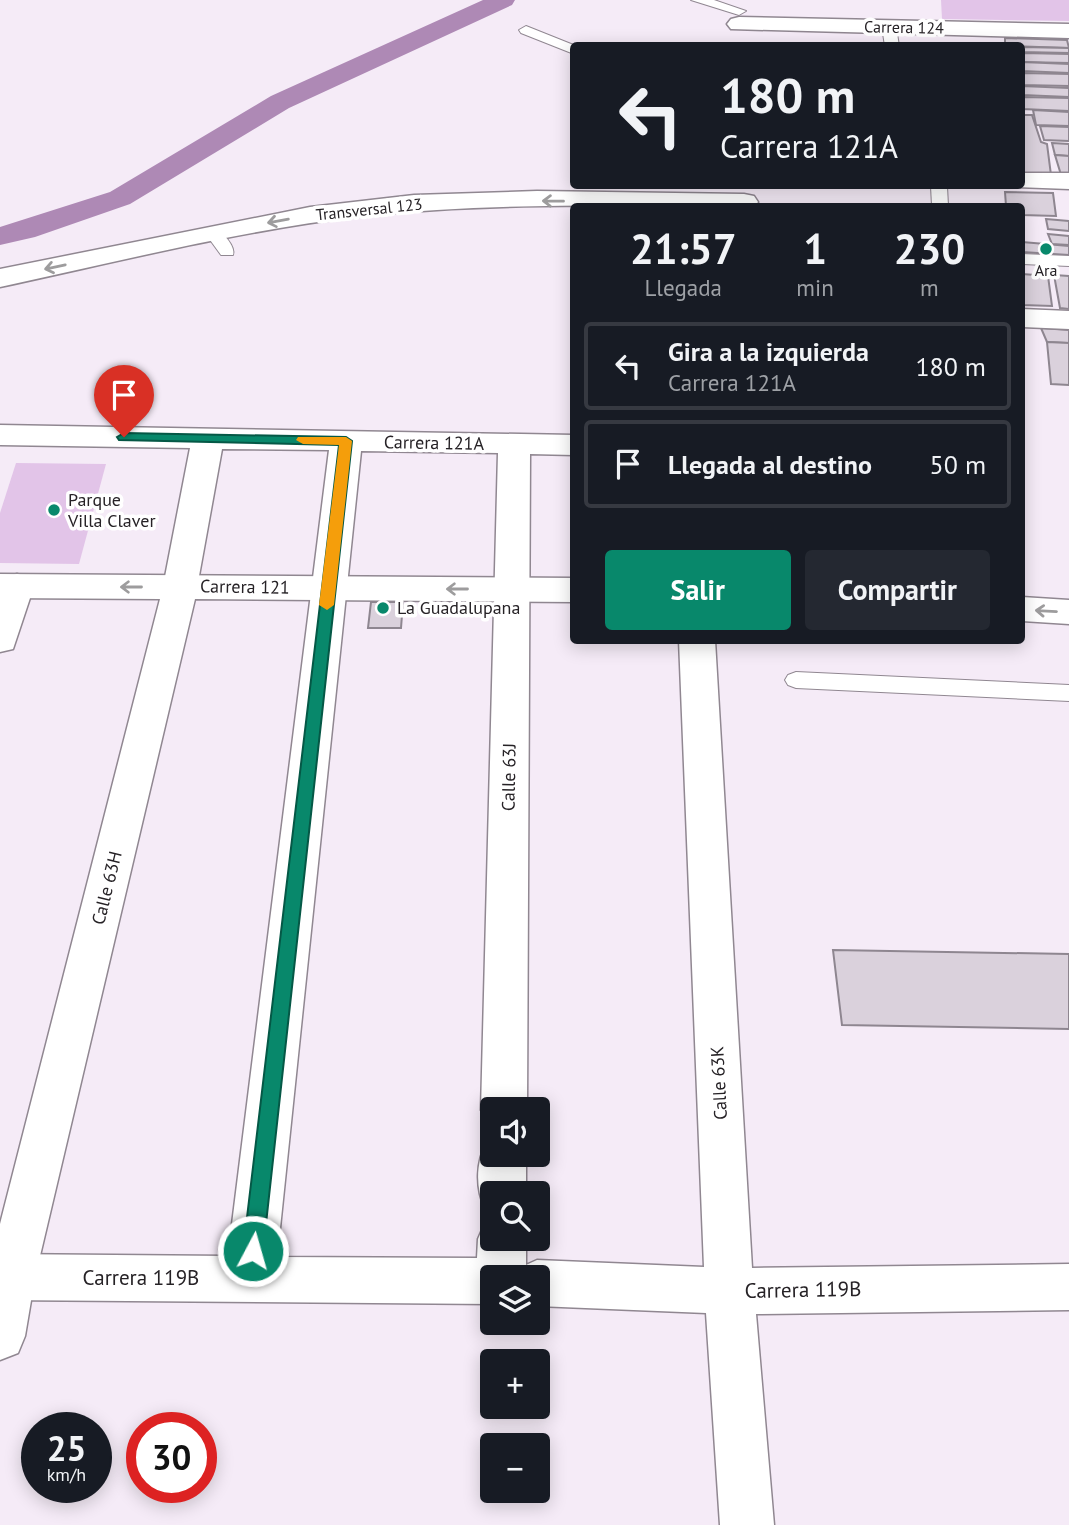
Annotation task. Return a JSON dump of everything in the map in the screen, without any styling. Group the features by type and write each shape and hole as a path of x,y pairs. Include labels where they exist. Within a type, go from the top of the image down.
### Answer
{"street":[{"name":"Carrera 124","path":"739,20 890,36 1069,30"},
{"path":"1025,181 1069,181"},
{"name":"Transversal 123","path":"0,278 220,242 330,212 414,203 482,200 743,198"},
{"path":"1025,318 1069,320"},
{"name":"Carrera 121A","path":"1,439 208,439 570,445"},
{"name":"Calle 63H","path":"0,1336 6,1277 180,587 208,439"},
{"path":"250,1279 346,441"},
{"name":"Calle 63J","path":"504,1097 514,444"},
{"path":"0,640 9,586"},
{"name":"Carrera 121","path":"9,586 570,590"},
{"path":"1025,609 1069,612"},
{"name":"Calle 63K","path":"697,644 729,1291 747,1525"},
{"name":"Carrera 119B","path":"6,1277 480,1281"},
{"name":"Carrera 119B","path":"550,1284 729,1291 1069,1287"}],"lane":[{"path":"698,0 739,20"},
{"path":"526,30 570,48"},
{"path":"1025,259 1069,261"},
{"path":"796,680 1069,693"}],"shaded area":[{"path":"941,0 1069,0 1069,21 942,19"},
{"name":"Parque Villa Claver","path":"16,463 106,464 79,564 0,563 0,513"}],"building":[{"path":"1005,38 1067,40 1069,48 1025,47 1025,42 1005,42"},
{"path":"1025,47 1069,48 1069,53 1025,52"},
{"path":"1025,53 1069,54 1069,63 1025,62"},
{"path":"1025,62 1069,64 1069,73 1025,71"},
{"path":"1025,73 1069,74 1069,86 1025,85"},
{"path":"1025,86 1069,88 1069,97 1025,95"},
{"path":"1025,97 1069,98 1069,111 1025,109"},
{"path":"1033,110 1069,112 1069,126 1036,125"},
{"path":"1025,115 1032,115 1041,142 1047,144 1051,175 1025,174"},
{"path":"1040,126 1069,127 1069,141 1044,140"},
{"path":"1052,143 1069,144 1069,156 1055,155"},
{"path":"1055,155 1069,156 1069,179 1062,178"},
{"path":"1005,192 1053,193 1056,216 1025,215 1025,203 1006,203"},
{"path":"1046,219 1069,221 1069,231 1048,229"},
{"path":"1048,234 1069,236 1069,245 1052,244"},
{"name":"Ara","path":"1025,242 1069,246 1069,255 1025,252"},
{"path":"1025,274 1048,276 1052,306 1025,305"},
{"path":"1054,275 1069,276 1069,309 1060,308"},
{"path":"1041,328 1069,330 1069,343 1047,342"},
{"path":"1047,342 1069,343 1069,385 1051,384"},
{"path":"371,602 403,602 401,628 368,628"},
{"path":"833,950 1069,954 1069,1029 842,1025"}],"waterway":[{"path":"0,236 25,231 120,198 280,102 503,0"}],"slow traffic":[{"path":"303,440 346,441 327,605"}],"place":[{"name":"Ara","path":"1046,249"},
{"name":"Parque Villa Claver","path":"54,510"},
{"name":"La Guadalupana","path":"383,608"}],"route":[{"path":"124,437 346,441 253,1251"}]}
